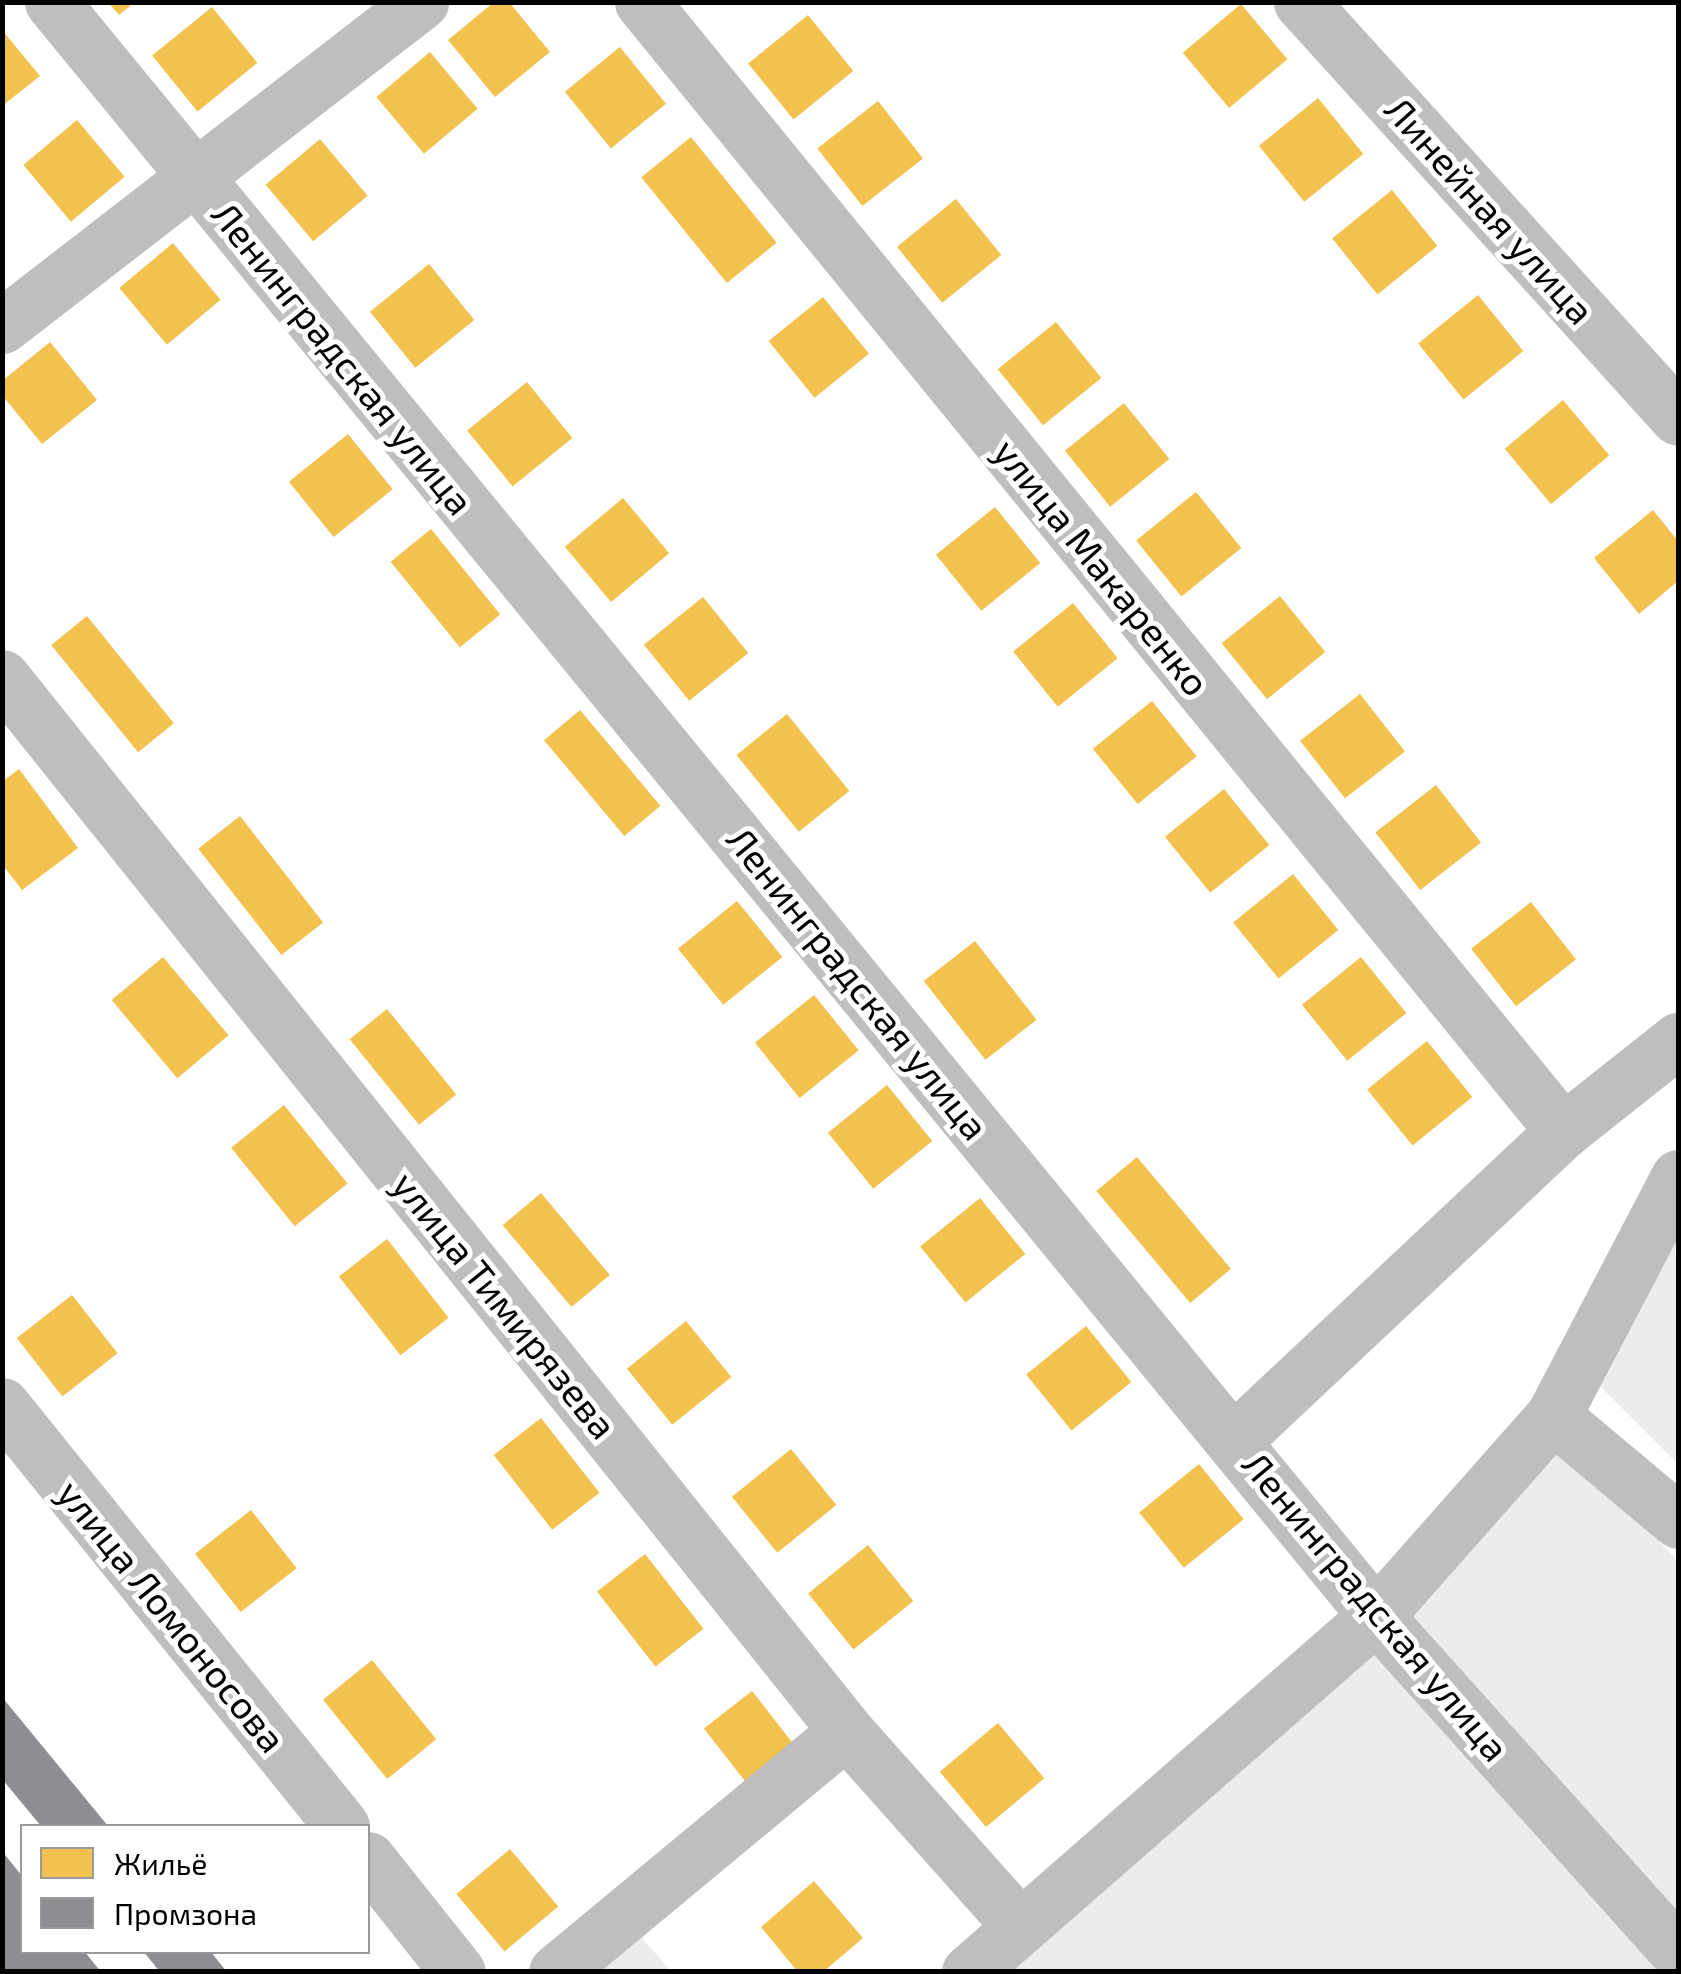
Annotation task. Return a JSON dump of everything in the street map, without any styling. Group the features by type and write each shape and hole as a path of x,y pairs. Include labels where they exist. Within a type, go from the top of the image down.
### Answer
{"street":[{"name":"Ленинградская улица","path":"52,2 1376,1616 1678,1952"},
{"path":"2,326 421,2"},
{"name":"улица Макаренко","path":"642,2 1562,1132"},
{"name":"Линейная улица","path":"1300,2 1678,418"},
{"name":"улица Тимирязева","path":"2,677 846,1730 992,1957"},
{"path":"1234,1440 1562,1132 1678,1040"},
{"path":"992,1957 1376,1616 1553,1416 1678,1177"},
{"name":"улица Ломоносова","path":"2,1405 340,1824"},
{"path":"1553,1416 1678,1521"},
{"path":"556,1972 846,1730"},
{"path":"370,1861 458,1972"}],"shaded area":[{"path":"1678,1204 1678,1464 1589,1375"},
{"path":"1555,1434 1678,1561 1678,1927 1401,1616"},
{"path":"1377,1634 1673,1971 1014,1972 1004,1961"},
{"path":"634,1929 671,1971 583,1972"}],"building: Жильё":[{"path":"108,2 135,2 119,15"},
{"path":"494,2 509,2 550,52 495,97 448,40"},
{"path":"1241,4 1287,59 1229,108 1183,53"},
{"path":"212,7 257,63 197,111 152,55"},
{"path":"808,15 853,71 793,119 748,63"},
{"path":"2,30 40,76 2,106"},
{"path":"620,47 666,104 611,148 565,92"},
{"path":"430,52 478,109 424,154 376,97"},
{"path":"1318,98 1363,154 1304,202 1259,146"},
{"path":"878,101 923,159 862,206 817,148"},
{"path":"77,120 125,177 71,222 23,165"},
{"path":"691,137 777,243 727,283 641,177"},
{"path":"320,139 368,196 313,241 266,185"},
{"path":"1392,190 1437,246 1377,294 1332,238"},
{"path":"956,199 1001,255 942,303 897,247"},
{"path":"173,243 221,300 167,345 119,288"},
{"path":"429,264 474,320 415,368 370,312"},
{"path":"1478,295 1523,351 1463,399 1418,343"},
{"path":"823,297 869,354 815,398 769,341"},
{"path":"1056,322 1101,378 1043,425 998,369"},
{"path":"50,342 97,400 42,444 2,395 2,381"},
{"path":"527,382 572,438 512,486 467,430"},
{"path":"1563,400 1609,455 1551,504 1505,449"},
{"path":"1124,403 1169,459 1110,507 1065,451"},
{"path":"348,434 393,489 334,537 289,482"},
{"path":"1196,492 1241,548 1181,596 1136,540"},
{"path":"623,498 669,553 611,602 565,547"},
{"path":"995,507 1040,563 981,611 936,555"},
{"path":"1653,510 1678,541 1678,581 1639,614 1594,558"},
{"path":"431,529 500,614 460,647 391,562"},
{"path":"1280,596 1325,652 1267,699 1222,643"},
{"path":"703,597 748,653 689,701 644,645"},
{"path":"1073,603 1118,658 1058,707 1013,651"},
{"path":"87,616 174,723 138,752 51,645"},
{"path":"1360,694 1405,752 1345,798 1300,741"},
{"path":"1152,701 1197,756 1138,804 1093,749"},
{"path":"580,710 660,806 624,836 544,740"},
{"path":"787,714 849,791 799,832 736,755"},
{"path":"19,769 78,848 22,890 2,864 2,782"},
{"path":"1436,785 1481,843 1420,890 1375,832"},
{"path":"1224,789 1269,845 1210,893 1165,837"},
{"path":"240,816 323,922 281,955 198,849"},
{"path":"1293,874 1338,930 1278,978 1233,922"},
{"path":"737,901 782,957 723,1005 678,949"},
{"path":"1531,902 1576,960 1516,1006 1471,949"},
{"path":"975,941 1037,1020 985,1060 924,981"},
{"path":"163,957 229,1035 177,1078 112,1000"},
{"path":"1361,957 1406,1013 1347,1061 1302,1005"},
{"path":"814,995 859,1050 800,1098 755,1043"},
{"path":"387,1009 456,1094 419,1125 350,1039"},
{"path":"1427,1041 1472,1097 1412,1145 1367,1089"},
{"path":"887,1085 932,1141 873,1189 828,1133"},
{"path":"284,1105 348,1183 295,1226 231,1148"},
{"path":"1137,1157 1231,1269 1190,1303 1096,1191"},
{"path":"541,1193 610,1275 571,1307 503,1225"},
{"path":"980,1198 1025,1254 965,1302 920,1246"},
{"path":"387,1239 449,1318 400,1355 339,1277"},
{"path":"72,1295 118,1353 62,1396 17,1338"},
{"path":"686,1321 731,1377 672,1425 627,1369"},
{"path":"1086,1326 1131,1382 1071,1430 1026,1374"},
{"path":"541,1418 599,1493 552,1530 494,1455"},
{"path":"791,1449 836,1505 777,1553 732,1497"},
{"path":"1199,1464 1244,1519 1184,1568 1139,1512"},
{"path":"251,1510 297,1568 241,1612 195,1554"},
{"path":"868,1545 913,1601 853,1649 808,1593"},
{"path":"645,1554 703,1629 655,1666 597,1592"},
{"path":"372,1660 436,1739 387,1779 323,1700"},
{"path":"752,1691 798,1749 749,1787 704,1729"},
{"path":"998,1723 1044,1778 986,1827 940,1772"},
{"path":"510,1849 558,1906 505,1951 456,1894"},
{"path":"814,1881 863,1938 823,1972 798,1972 761,1927"}],"building: Промзона":[{"path":"2,1697 106,1824 39,1824 2,1779"},
{"path":"2,1851 20,1874 20,1954 87,1954 101,1972 2,1972"},
{"path":"146,1954 213,1954 227,1972 160,1972"}]}
